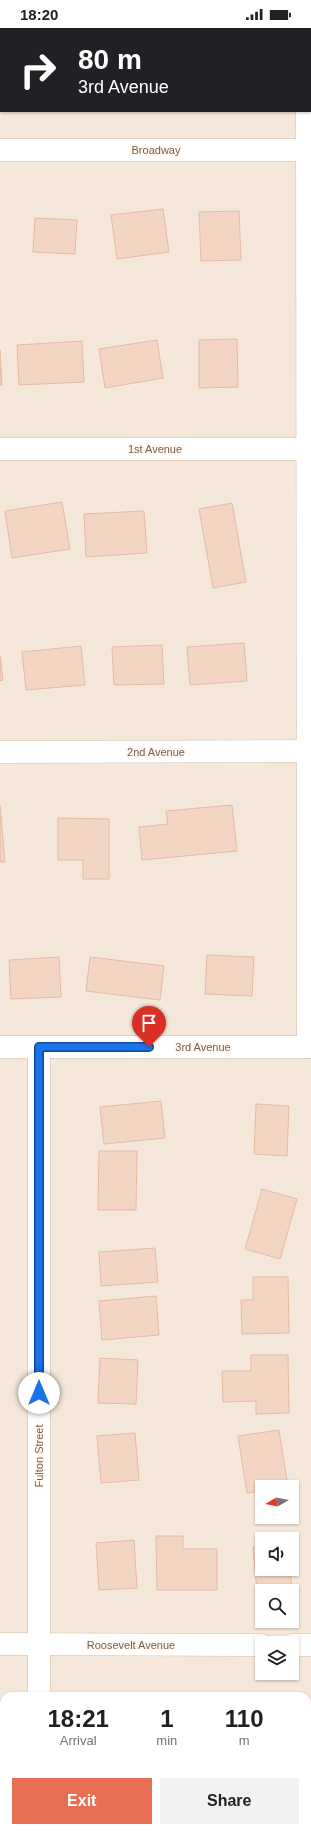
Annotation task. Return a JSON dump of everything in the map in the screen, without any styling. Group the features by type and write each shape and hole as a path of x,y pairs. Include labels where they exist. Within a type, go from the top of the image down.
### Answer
{"street":[{"path":"307,112 309,150 309,1047"},
{"name":"Broadway","path":"0,150 309,150"},
{"name":"1st Avenue","path":"0,449 309,449"},
{"name":"2nd Avenue","path":"0,752 310,752"},
{"name":"3rd Avenue","path":"0,1047 309,1047"},
{"name":"Fulton Street","path":"39,1047 39,1692"},
{"name":"Roosevelt Avenue","path":"0,1644 255,1645"},
{"path":"299,1645 311,1645"}],"shaded area":[{"path":"0,112 311,112 311,1692 0,1692"}],"building":[{"path":"163,209 169,252 117,259 111,215"},
{"path":"239,211 241,260 201,261 199,212"},
{"path":"35,218 77,220 75,254 33,252"},
{"path":"237,339 238,387 199,388 199,340"},
{"path":"157,340 163,378 105,388 99,349"},
{"path":"82,341 84,382 19,385 17,345"},
{"path":"0,350 2,385 0,385"},
{"path":"62,502 70,549 12,558 5,511"},
{"path":"232,503 246,582 213,588 199,509"},
{"path":"144,511 147,553 86,557 84,514"},
{"path":"244,643 247,681 190,685 187,647"},
{"path":"162,645 164,684 114,685 112,647"},
{"path":"81,646 85,685 26,690 22,652"},
{"path":"0,656 3,680 0,681"},
{"path":"0,805 5,862 0,862"},
{"path":"232,805 237,851 142,860 139,827 168,824 166,811"},
{"path":"58,818 109,819 109,879 83,879 83,860 58,860"},
{"path":"207,955 254,957 252,996 205,994"},
{"path":"59,957 61,997 11,999 9,960"},
{"path":"90,957 164,966 160,1000 86,991"},
{"path":"161,1101 165,1138 104,1144 100,1107"},
{"path":"256,1104 289,1106 287,1156 254,1154"},
{"path":"99,1151 137,1151 136,1210 98,1210"},
{"path":"262,1189 297,1199 280,1259 245,1249"},
{"path":"155,1248 158,1282 101,1286 99,1252"},
{"path":"253,1277 288,1277 289,1333 242,1334 241,1300 253,1300"},
{"path":"156,1296 159,1335 102,1340 99,1301"},
{"path":"251,1355 288,1355 289,1413 256,1414 256,1401 223,1402 222,1371 251,1371"},
{"path":"100,1358 138,1360 136,1404 98,1403"},
{"path":"279,1430 287,1480 255,1480 255,1492 247,1493 238,1436"},
{"path":"135,1433 139,1480 101,1483 97,1436"},
{"path":"156,1536 183,1536 183,1549 217,1549 217,1590 157,1590"},
{"path":"134,1540 137,1588 99,1590 96,1543"},
{"path":"253,1547 255,1547 255,1570"},
{"path":"256,1576 291,1576 291,1584 256,1584"}],"route":[{"path":"39,1393 39,1047 149,1047"}]}
